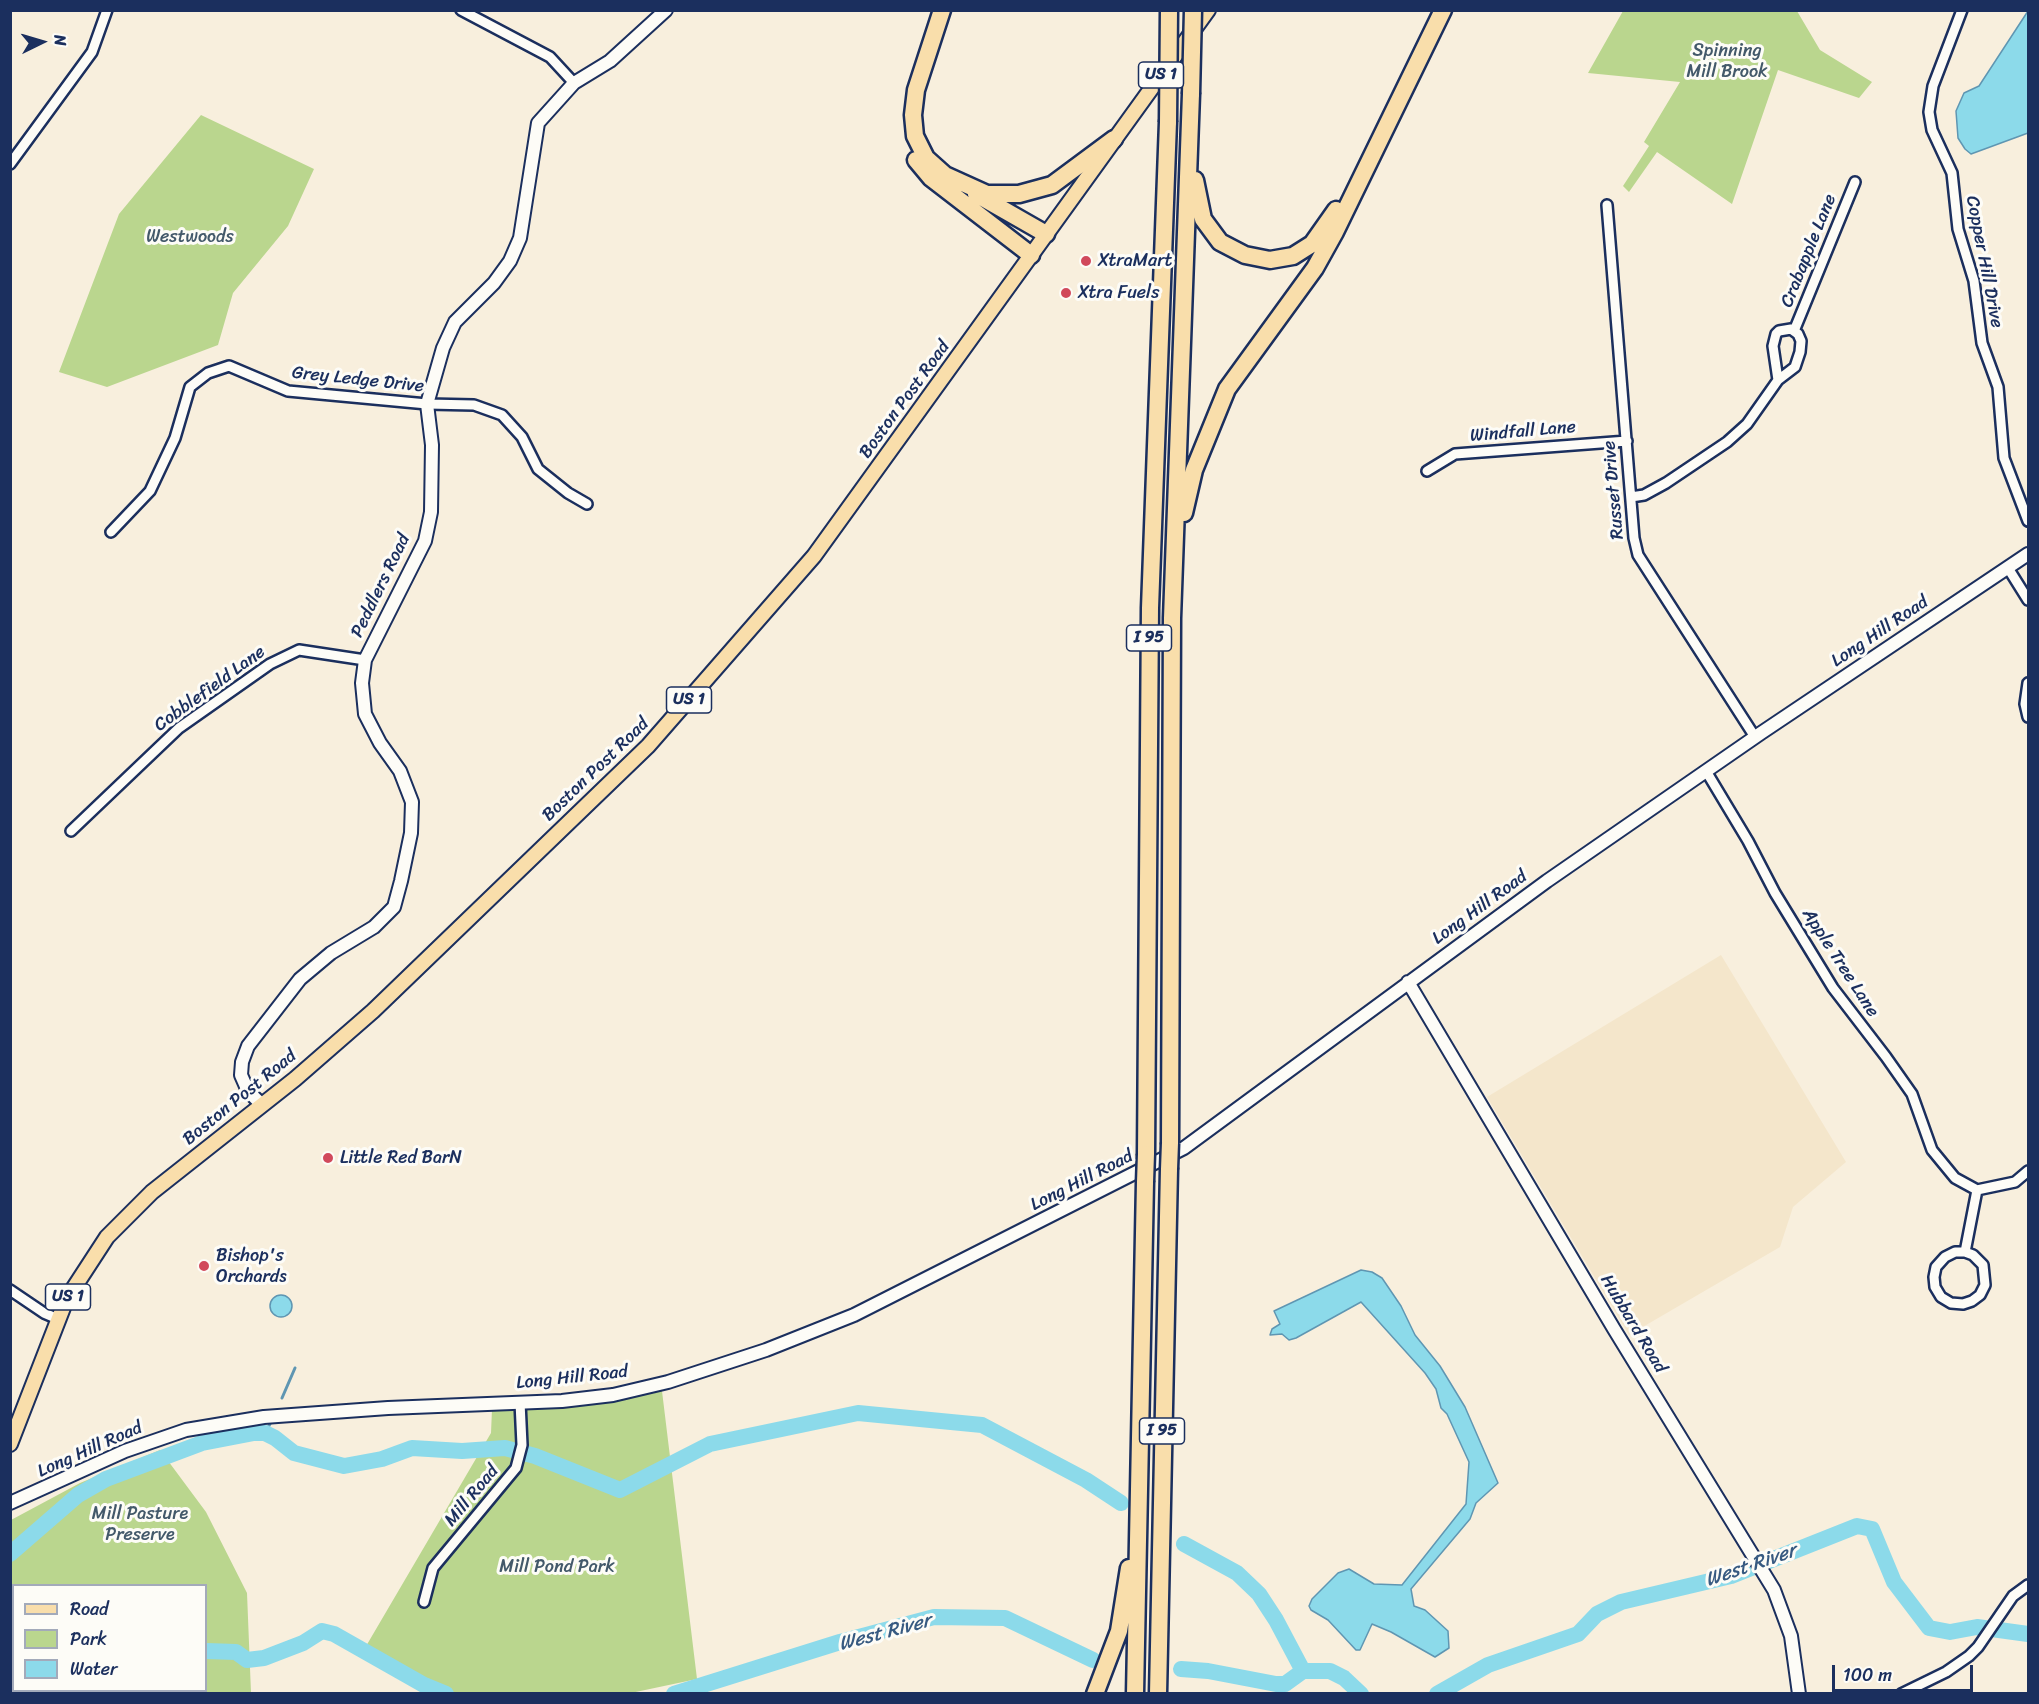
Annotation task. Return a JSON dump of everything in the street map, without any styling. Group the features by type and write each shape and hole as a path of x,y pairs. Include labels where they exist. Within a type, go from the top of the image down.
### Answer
{"highway":[{"path":"932,10 907,87 902,113 905,137 914,158 931,178 1031,255"},
{"path":"942,10 916,90 913,115 915,136 926,158 945,175 1011,216 1046,234"},
{"name":"I 95","path":"1135,1694 1146,1154 1150,608 1168,122 1169,10"},
{"name":"I 95","path":"1158,1694 1170,1143 1172,618 1193,10"},
{"path":"1191,94 1195,186 1203,219 1220,242 1245,255 1270,260 1293,255 1312,244 1330,220 1434,10"},
{"path":"1172,618 1184,511 1194,470 1209,427 1240,369 1293,300 1335,232 1443,10"},
{"path":"945,175 987,194 1019,194 1052,185 1114,139"},
{"path":"1095,1694 1119,1631 1130,1565 1140,1460"},
{"path":"1159,1623 1163,1694"}],"main road":[{"name":"Boston Post Road","path":"10,1444 58,1319 87,1264 117,1225 152,1192 262,1105 372,1011 648,746 814,556 1208,10"}],"street":[{"path":"10,164 92,52 107,10"},
{"path":"460,10 550,57 574,83"},
{"name":"Peddlers Road","path":"262,1105 248,1091 241,1075 242,1062 248,1046 300,979 331,953 374,927 394,907 401,881 411,833 412,802 400,771 380,743 365,714 362,683 365,660 425,541 431,512 432,467 427,404 443,348 455,322 494,283 510,261 520,238 538,123 574,83 610,60 666,10"},
{"name":"Copper Hill Drive","path":"1962,10 1933,86 1929,112 1932,130 1952,173 1958,230 1974,281 1982,343 1998,387 2004,458 2028,521"},
{"name":"Crabapple Lane","path":"1794,331 1855,182"},
{"name":"Russet Drive","path":"1607,205 1634,538 1638,555 1755,737"},
{"name":"Crabapple Lane","path":"1631,497 1644,495 1666,483 1727,442 1758,411 1778,380 1795,367 1801,341 1794,331 1785,329 1776,334 1773,346 1778,380"},
{"name":"Grey Ledge Drive","path":"111,532 150,491 175,438 189,387 208,373 229,366 288,391 427,404 474,405 502,415 522,437 538,469 587,504"},
{"name":"Windfall Lane","path":"1427,471 1455,454 1627,441"},
{"name":"Long Hill Road","path":"10,1503 125,1451 166,1436 207,1426 257,1418 357,1410 594,1397 652,1386 777,1346 854,1316 1184,1148 1408,982 1706,771 2028,554"},
{"path":"2008,568 2028,600"},
{"name":"Cobblefield Lane","path":"70,831 179,728 270,664 299,650 365,660"},
{"path":"2028,683 2025,704 2028,717"},
{"name":"Apple Tree Lane","path":"1706,771 1748,841 1775,893 1833,988 1886,1056 1912,1094 1932,1150 1955,1178 1977,1190"},
{"name":"Hubbard Road","path":"1408,982 1602,1309 1774,1590 1791,1636 1799,1694"},
{"path":"1965,1252 1977,1190 2015,1182 2028,1171"},
{"path":"1955,1252 1965,1252 1973,1255 1983,1265 1985,1285 1980,1295 1972,1301 1963,1304 1952,1303 1941,1297 1935,1287 1936,1267 1945,1257 1955,1252"},
{"path":"10,1290 44,1313 58,1319"},
{"name":"Mill Road","path":"424,1602 433,1568 509,1479 521,1456 520,1402"},
{"path":"1901,1694 1958,1664 1978,1647 2013,1596 2028,1585"}],"shaded area":[{"path":"1721,955 1846,1162 1793,1207 1780,1247 1629,1335 1487,1097"}],"green space":[{"name":"Spinning Mill Brook","path":"1623,11 1797,11 1820,50 1872,82 1859,98 1778,70 1732,204 1657,152 1629,192 1623,186 1649,146 1644,142 1680,82 1588,73"},
{"name":"Westwoods","path":"201,115 314,169 288,226 233,293 218,345 107,387 59,372 119,214"},
{"name":"Mill Pond Park","path":"662,1391 697,1679 631,1693 439,1693 362,1653 491,1433 492,1409 581,1404"},
{"name":"Mill Pasture Preserve","path":"160,1450 206,1512 247,1593 251,1693 104,1694 103,1692 207,1692 207,1584 12,1584 11,1663 11,1520 80,1483"}],"water":[{"path":"2028,11 2028,133 1971,154 1958,138 1956,111 1964,93 1979,86"},
{"path":"1361,1270 1372,1272 1382,1278 1401,1306 1415,1335 1440,1366 1465,1407 1498,1483 1476,1503 1470,1519 1411,1589 1414,1606 1425,1610 1448,1631 1449,1648 1435,1657 1372,1624 1360,1650 1356,1650 1328,1620 1311,1610 1309,1606 1312,1599 1338,1573 1349,1569 1374,1584 1402,1585 1466,1504 1469,1462 1447,1414 1441,1408 1436,1389 1425,1373 1361,1302 1296,1338 1289,1340 1282,1334 1270,1335 1272,1329 1280,1324 1274,1311"},
{"path":"281,1295 289,1298 292,1306 289,1314 281,1317 273,1314 270,1306 273,1298"}],"waterway":[{"name":"Spinning Mill Brook","path":"282,1398 295,1368"},
{"path":"10,1554 78,1495 106,1479 202,1443 254,1433 265,1433 294,1453 344,1466 382,1459 412,1448 462,1451 505,1448 535,1456 620,1490 710,1444 858,1413 982,1425 1086,1480 1121,1503"},
{"name":"Spinning Mill Brook","path":"265,1433 271,1422"},
{"name":"West River","path":"1437,1694 1488,1665 1578,1634 1597,1614 1621,1602 1731,1576 1857,1526 1872,1529 1894,1582 1929,1628 1950,1632 1977,1627 2028,1634"},
{"name":"Spinning Mill Brook","path":"1184,1544 1237,1573 1259,1594 1276,1620 1303,1671"},
{"name":"West River","path":"674,1694 840,1642 934,1617 1005,1618 1093,1660"},
{"name":"West River","path":"207,1651 236,1652 247,1660 264,1658 303,1643 322,1631 334,1634 424,1685 446,1694"},
{"path":"1181,1669 1208,1671 1276,1684 1285,1684 1303,1671"},
{"name":"West River","path":"1303,1671 1330,1671 1344,1678 1361,1694"}],"place":[{"name":"XtraMart","path":"1086,261"},
{"name":"Xtra Fuels","path":"1066,293"},
{"name":"Little Red BarN","path":"328,1158"},
{"name":"Bishop's Orchards","path":"204,1266"}]}
